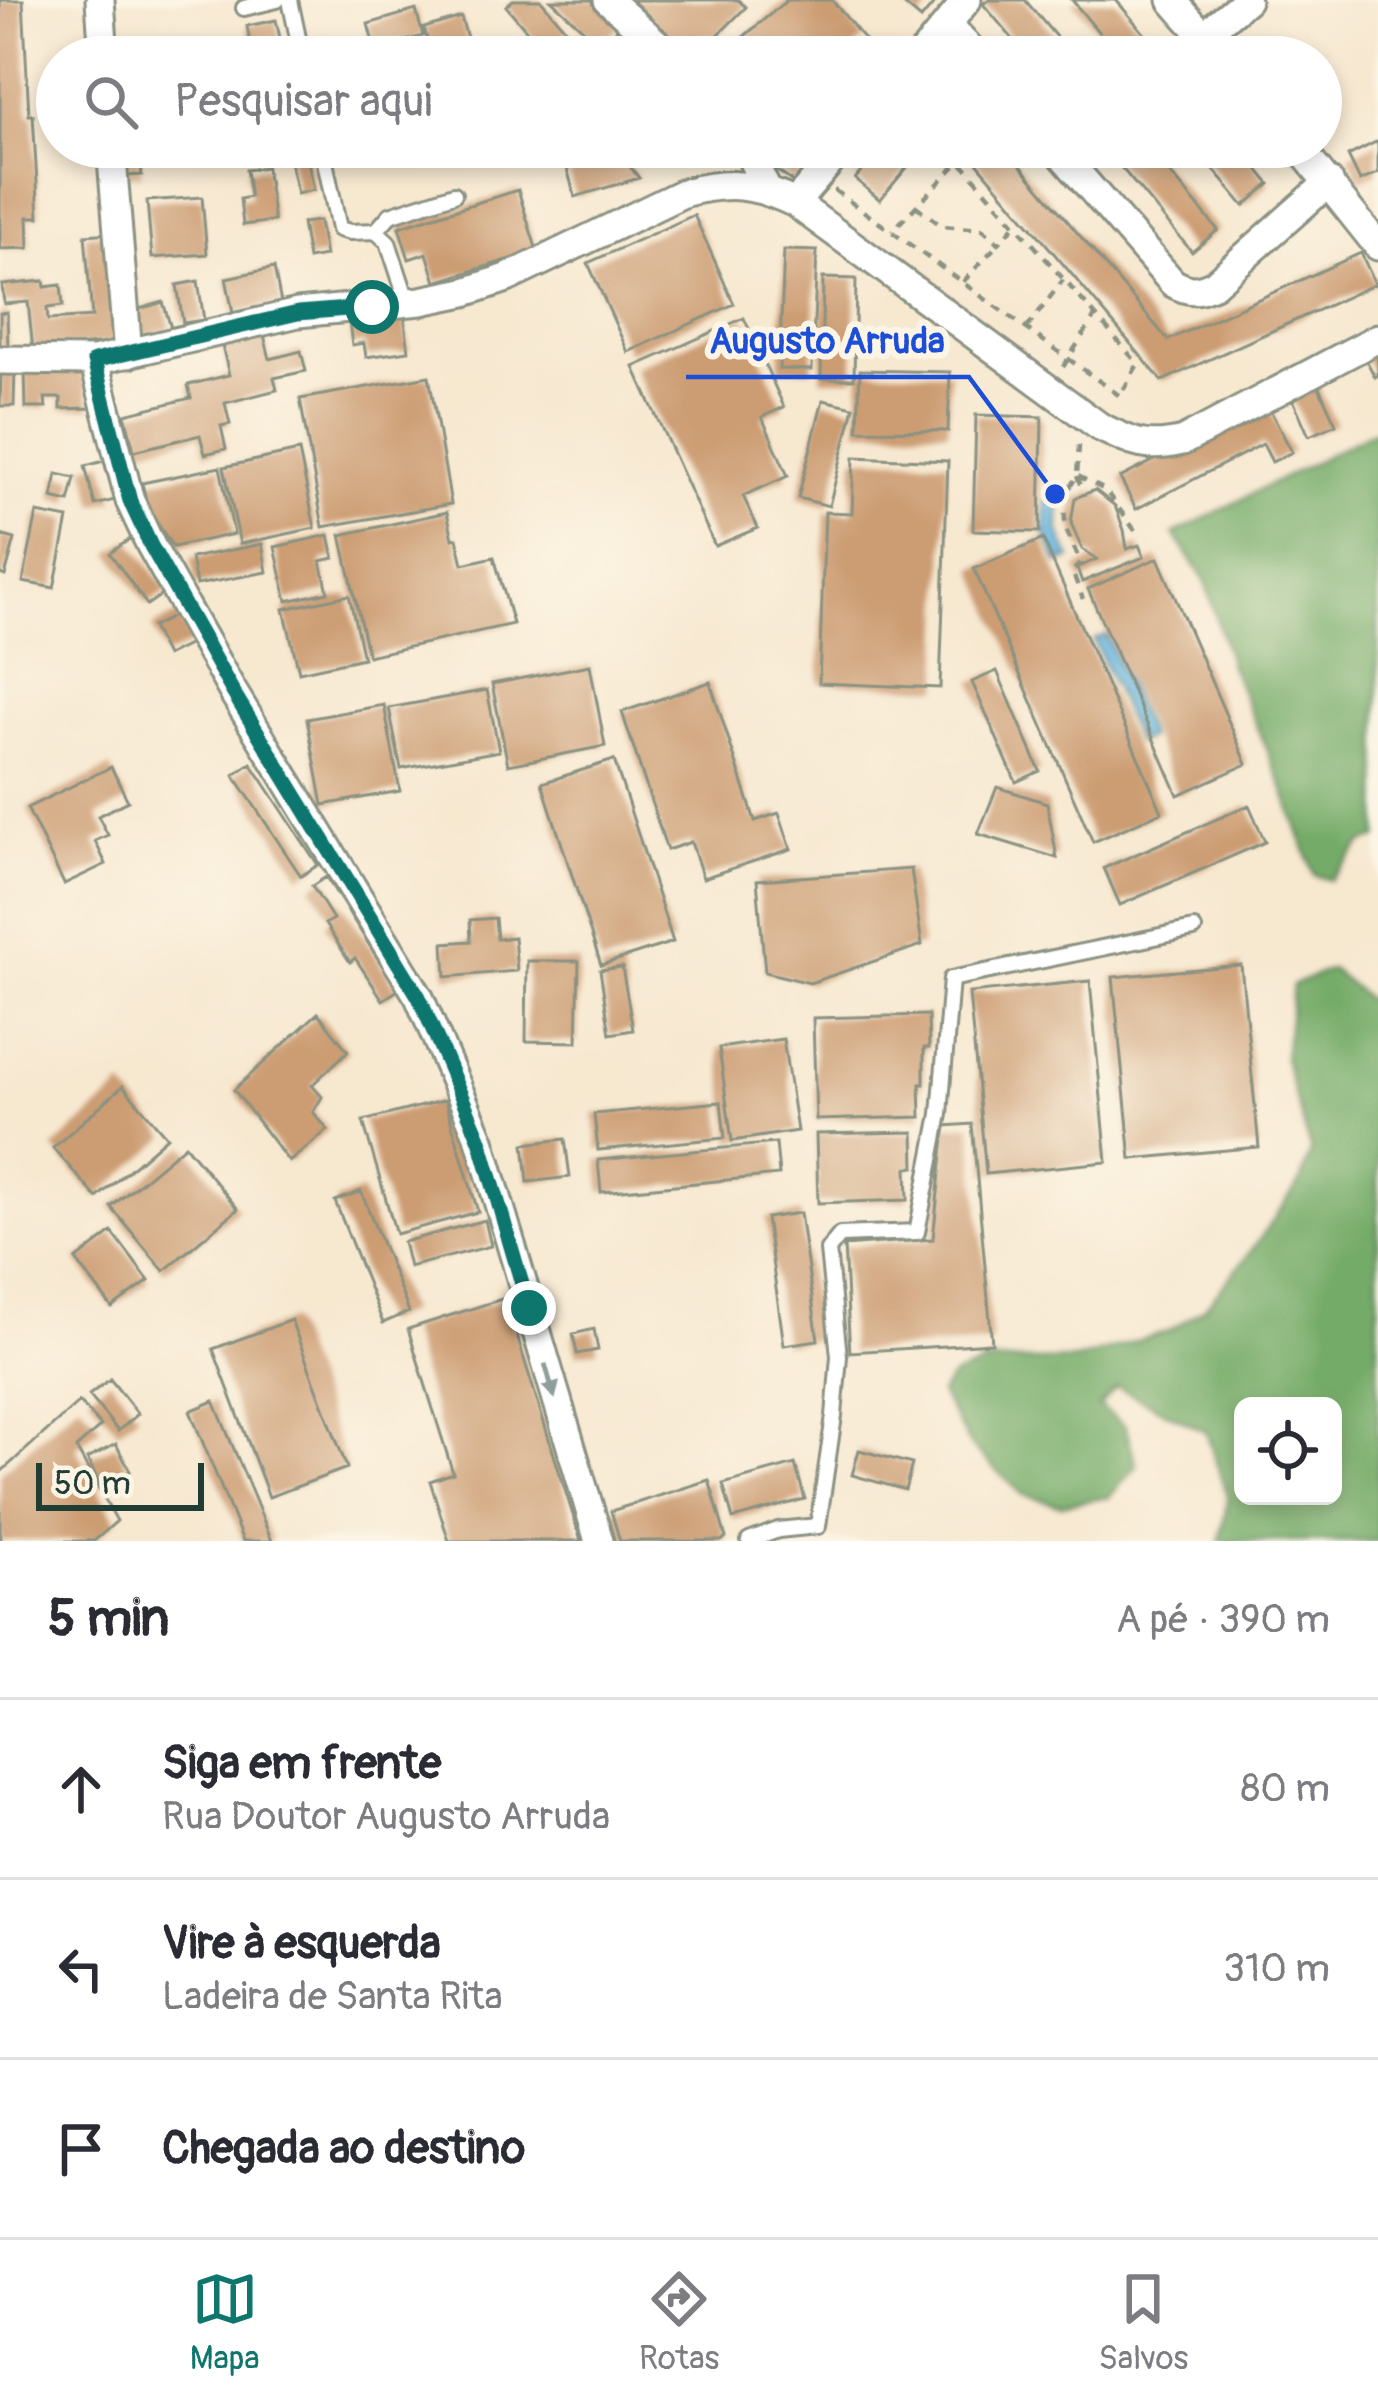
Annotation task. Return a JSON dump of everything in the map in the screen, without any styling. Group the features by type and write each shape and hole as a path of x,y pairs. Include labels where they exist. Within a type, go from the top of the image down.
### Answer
{"street":[{"path":"100,0 103,36"},
{"path":"608,0 648,36"},
{"path":"938,36 967,0"},
{"path":"1172,0 1204,36"},
{"path":"1220,36 1246,0"},
{"path":"948,24 959,36"},
{"path":"113,168 128,354"},
{"path":"756,168 767,190"},
{"path":"795,203 825,168"},
{"path":"1073,168 1173,283 1188,291 1214,284 1329,182"},
{"path":"1317,168 1378,246"},
{"path":"0,360 94,361 298,313 408,303 465,292 507,278 683,193 731,184 767,190 795,203 1100,427 1136,445 1183,441 1378,338"},
{"path":"94,361 130,501 151,546 268,751 419,997 480,1140 599,1541"}],"lane":[{"path":"244,8 278,0"},
{"path":"290,0 298,36"},
{"path":"326,168 339,229 376,232 388,242 408,303"},
{"path":"376,232 391,215 454,194"},
{"path":"749,1541 778,1530 818,1526 839,1356 828,1250 840,1234 917,1232 940,1114 951,979 1194,929"}],"path":[{"path":"892,231 953,168"},
{"path":"817,178 1120,396 1138,364 966,168"},
{"path":"916,206 942,226 983,229 999,243"},
{"path":"963,282 1016,225"},
{"path":"1027,328 1063,280"},
{"path":"1048,388 1095,315"},
{"path":"1079,441 1078,476 1084,494"},
{"path":"1078,476 1106,490 1137,533"},
{"path":"1078,476 1063,498 1066,529 1081,564 1072,571 1083,599"}],"green space":[{"path":"1378,429 1378,838 1363,843 1330,880 1314,875 1283,787 1231,668 1205,580 1174,534"},
{"path":"1331,969 1378,1008 1378,1541 1220,1541 1228,1498 1206,1432 1117,1387 1099,1406 1125,1426 1137,1466 1109,1497 1060,1505 1023,1495 970,1445 940,1394 952,1377 989,1362 1076,1360 1169,1331 1204,1308 1301,1181 1311,1151 1284,1058 1293,985"}],"water":[{"path":"1046,500 1060,502 1059,531 1071,558 1059,563 1045,533"},
{"path":"1106,635 1149,737 1137,743 1094,640"}],"building":[{"path":"0,0 23,0 39,217 28,217 29,248 0,249"},
{"path":"513,0 541,0 571,36 531,36 506,6"},
{"path":"551,0 597,0 622,23 611,36 591,36"},
{"path":"632,0 738,0 746,7 717,36 668,36"},
{"path":"787,0 832,0 862,36 744,36"},
{"path":"899,0 937,0 921,19"},
{"path":"1025,0 1055,36 1010,36 983,4"},
{"path":"1072,0 1116,0 1146,36 1102,36"},
{"path":"416,10 423,36 371,36 368,24"},
{"path":"461,17 467,36 426,36 424,28"},
{"path":"276,20 280,36 249,36 247,26"},
{"path":"1378,141 1378,173 1360,181 1348,156"},
{"path":"123,168 141,168 142,175 124,176"},
{"path":"266,168 274,221 243,225 240,199 250,197 246,170"},
{"path":"291,168 309,168 314,190 297,194"},
{"path":"567,168 631,168 639,178 575,197"},
{"path":"778,168 805,168 794,183"},
{"path":"864,168 907,168 880,200 855,179"},
{"path":"982,168 1023,168 1168,340 1361,253 1375,284 1162,381"},
{"path":"1122,168 1166,168 1218,230 1192,252"},
{"path":"1212,168 1257,168 1270,184 1244,206"},
{"path":"518,190 537,251 436,282 427,253 409,259 399,227"},
{"path":"202,197 207,254 152,258 147,201"},
{"path":"694,215 734,304 628,352 588,263"},
{"path":"319,221 325,256 308,259 302,223"},
{"path":"112,233 121,342 33,350 28,302 4,304 2,285 44,281 45,287 61,285 63,306 47,308 48,320 92,317 85,235"},
{"path":"784,250 817,251 812,370 779,369"},
{"path":"274,268 281,303 233,313 226,278"},
{"path":"823,278 856,279 854,379 821,379"},
{"path":"198,281 204,320 183,323 177,285"},
{"path":"163,302 171,328 135,338 132,311"},
{"path":"7,312 8,348 0,346 0,313"},
{"path":"404,314 409,351 366,357 364,343 352,345 349,322"},
{"path":"744,318 784,407 762,417 788,476 743,496 758,528 715,546 634,367"},
{"path":"264,335 270,359 301,351 306,371 274,378 277,390 225,403 230,424 221,426 226,449 205,454 200,435 134,451 125,414 191,398 188,385 229,375 222,345"},
{"path":"1378,349 1378,375 1375,377 1364,356"},
{"path":"1,369 15,369 14,406 0,406"},
{"path":"82,369 91,408 61,409 61,398 45,398 46,408 26,408 25,370"},
{"path":"860,370 950,372 948,431 858,430"},
{"path":"429,376 451,504 323,527 300,399"},
{"path":"1317,383 1336,424 1309,436 1291,395"},
{"path":"823,400 854,407 829,506 798,498"},
{"path":"1270,410 1292,452 1272,462 1263,444 1136,509 1120,478 1247,413"},
{"path":"976,415 1042,417 1040,532 973,530"},
{"path":"299,451 315,528 240,544 224,467"},
{"path":"854,457 948,461 940,688 819,683 825,512 852,513"},
{"path":"104,461 115,500 95,505 85,466"},
{"path":"220,467 234,534 173,547 148,509 142,483"},
{"path":"57,474 75,478 69,502 52,498"},
{"path":"1095,490 1115,506 1127,549 1139,545 1144,557 1082,582 1077,568 1097,559 1082,549 1071,523 1075,498"},
{"path":"447,512 463,564 494,557 513,624 368,656 341,535"},
{"path":"37,513 68,519 54,588 23,582"},
{"path":"0,535 15,539 5,576 0,574"},
{"path":"329,535 334,558 321,561 328,592 287,601 275,547"},
{"path":"130,539 167,591 147,605 110,553"},
{"path":"1043,539 1162,812 1093,842 974,569"},
{"path":"262,544 267,572 196,585 191,558"},
{"path":"1158,558 1247,764 1178,795 1088,589"},
{"path":"349,595 363,658 299,672 284,609"},
{"path":"178,614 192,643 166,656 152,627"},
{"path":"590,665 605,746 508,765 492,684"},
{"path":"997,671 1040,771 1016,782 972,682"},
{"path":"710,682 755,821 779,813 791,849 703,878 691,842 667,850 622,712"},
{"path":"487,690 499,751 401,769 389,708"},
{"path":"384,705 400,791 323,805 307,719"},
{"path":"614,760 673,942 601,965 542,783"},
{"path":"251,763 318,865 301,876 234,775"},
{"path":"111,767 128,801 98,816 108,835 95,841 106,864 64,884 27,808"},
{"path":"997,787 1047,803 1057,858 978,834"},
{"path":"1249,805 1265,842 1120,905 1104,868"},
{"path":"911,869 922,945 810,983 765,972 757,880"},
{"path":"326,877 398,990 383,1000 325,924 333,919 312,886"},
{"path":"495,918 497,939 514,937 517,971 446,977 444,943 471,941 470,920"},
{"path":"527,961 579,961 577,1042 526,1041"},
{"path":"1241,965 1259,1147 1131,1159 1113,977"},
{"path":"622,967 633,1030 610,1034 600,970"},
{"path":"1090,981 1107,1162 986,1174 969,993"},
{"path":"318,1013 348,1051 312,1085 322,1097 313,1112 328,1130 289,1162 234,1090"},
{"path":"928,1015 921,1117 816,1120 813,1018"},
{"path":"783,1039 797,1131 732,1141 719,1048"},
{"path":"123,1086 167,1137 97,1198 53,1148"},
{"path":"445,1100 478,1212 396,1234 363,1121"},
{"path":"721,1102 725,1138 598,1150 594,1114"},
{"path":"972,1124 992,1343 850,1352 844,1246 933,1239 945,1126"},
{"path":"914,1132 915,1167 907,1168 908,1200 818,1203 816,1134"},
{"path":"565,1139 570,1177 528,1182 524,1144"},
{"path":"776,1143 779,1175 601,1192 598,1160"},
{"path":"185,1145 238,1209 164,1271 111,1207"},
{"path":"361,1191 409,1312 383,1323 335,1201"},
{"path":"800,1213 818,1340 784,1345 766,1218"},
{"path":"485,1220 491,1246 409,1267 403,1242"},
{"path":"112,1232 149,1281 112,1308 76,1260"},
{"path":"505,1298 581,1541 449,1541 430,1481 453,1473 408,1329"},
{"path":"291,1320 347,1468 269,1497 213,1349"},
{"path":"594,1329 598,1350 577,1354 573,1334"},
{"path":"110,1379 138,1414 118,1431 89,1395"},
{"path":"214,1401 272,1541 243,1541 190,1411"},
{"path":"79,1402 101,1426 76,1448 117,1521 94,1541 0,1541 0,1473"},
{"path":"116,1444 130,1471 101,1486 87,1459"},
{"path":"859,1450 912,1464 905,1490 852,1475"},
{"path":"795,1464 805,1499 733,1519 723,1484"},
{"path":"709,1480 726,1538 620,1541 611,1511"}],"place":[{"name":"Augusto Arruda","path":"1055,494"}],"route":[{"path":"372,307 298,313 94,361 130,501 151,546 233,692 419,997 480,1140 529,1308"}]}
